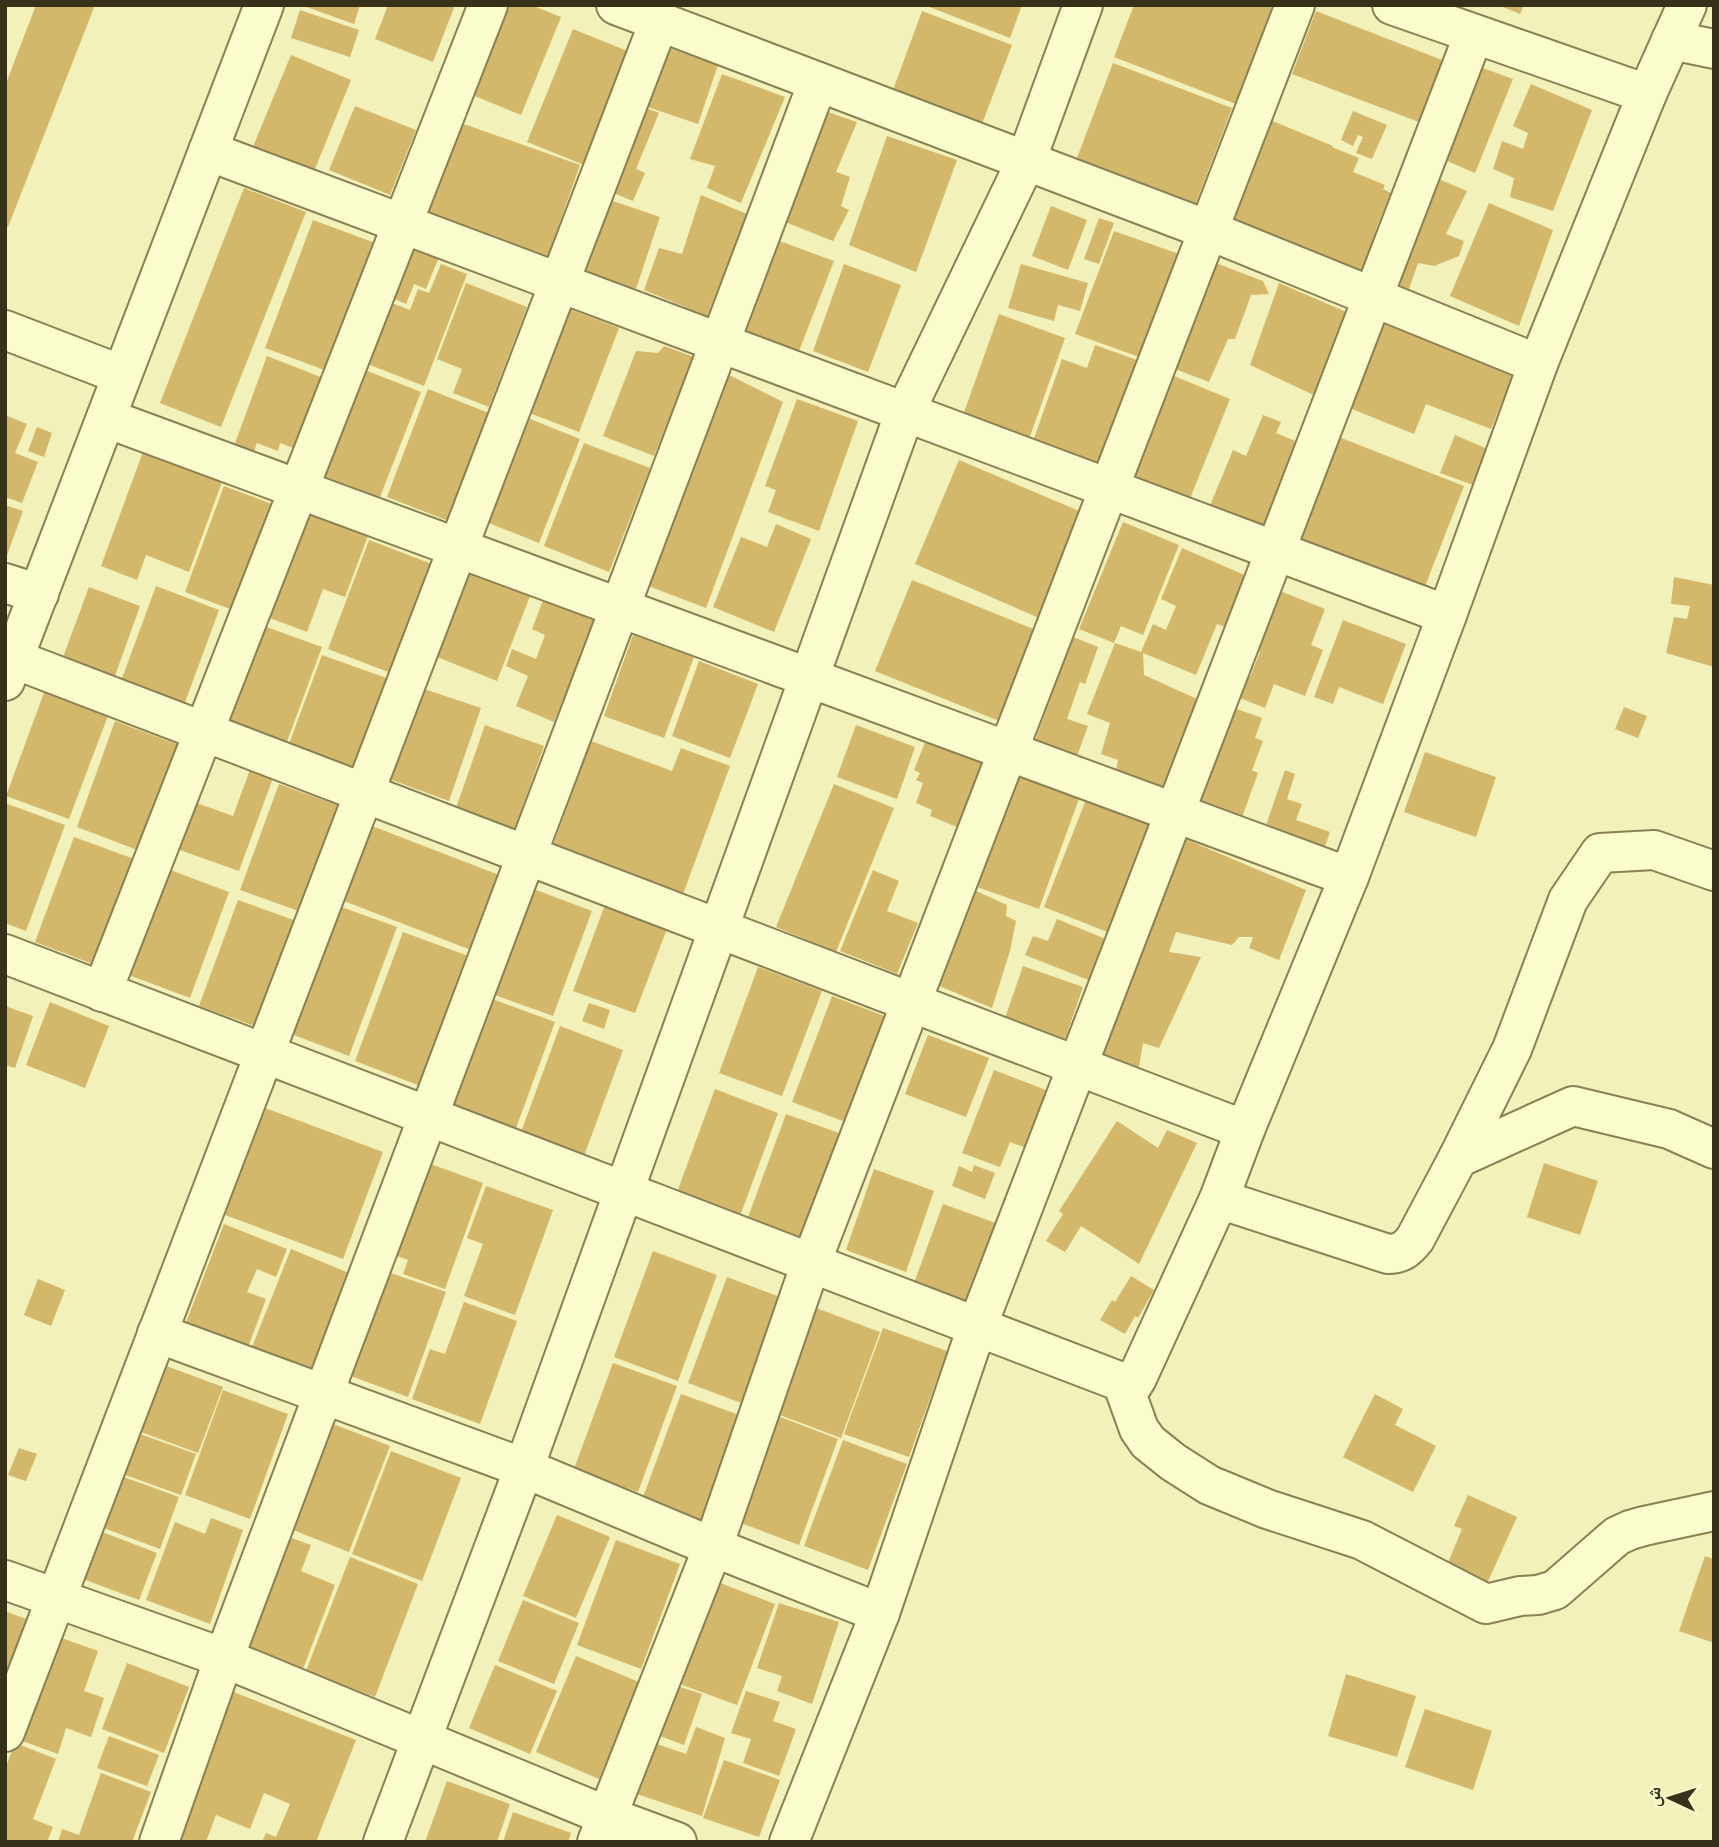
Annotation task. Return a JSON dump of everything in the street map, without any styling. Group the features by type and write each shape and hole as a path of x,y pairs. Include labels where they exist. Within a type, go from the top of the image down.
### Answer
{"street":[{"path":"264,5 106,418 22,588 9,670 204,731 1245,1130"},
{"path":"103,992 488,5"},
{"path":"616,5 1208,230 1538,364"},
{"path":"383,1842 524,1468 905,412 1026,161 1083,5"},
{"path":"602,1829 713,1547 811,1263 1295,5"},
{"path":"1392,5 1647,94"},
{"path":"5,954 1132,1386 1219,1199 1349,877 1538,364 1647,94 1687,5"},
{"path":"5,1732 659,22"},
{"path":"789,1842 880,1613 977,1327 1474,34"},
{"path":"1671,40 1714,49"},
{"path":"159,1842 224,1658 818,82"},
{"path":"208,151 1447,615"},
{"path":"5,330 122,375"},
{"path":"106,418 1349,877"},
{"path":"1219,1199 1388,1254 1398,1254 1409,1247 1458,1158 1512,1048 1568,900 1600,853 1654,850 1714,872"},
{"path":"1458,1158 1573,1106 1669,1129 1714,1149"},
{"path":"157,1333 524,1468 880,1613"},
{"path":"1122,1382 1139,1429 1148,1442 1209,1485 1267,1509 1362,1541 1486,1604 1555,1590 1616,1536 1630,1530 1714,1511"},
{"path":"5,1580 224,1658 422,1740 602,1829 677,1842"}],"building":[{"path":"36,5 95,5 8,227 5,226 5,86"},
{"path":"301,5 360,5 354,24"},
{"path":"388,5 455,5 433,62 375,39"},
{"path":"500,5 531,5 561,17 521,115 465,92"},
{"path":"924,5 1022,5 1010,38"},
{"path":"1134,5 1279,5 1241,106 1114,57"},
{"path":"1498,5 1524,5 1520,14"},
{"path":"300,10 359,30 350,57 291,38"},
{"path":"922,11 1012,45 982,124 893,90"},
{"path":"1316,11 1442,60 1419,122 1292,74"},
{"path":"573,29 630,52 584,165 527,142"},
{"path":"659,45 718,65 698,124 639,104"},
{"path":"291,55 351,80 313,174 252,149"},
{"path":"1113,63 1232,108 1196,203 1077,158"},
{"path":"1472,64 1513,79 1475,173 1433,155"},
{"path":"722,74 785,97 741,203 707,188 715,166 690,159"},
{"path":"1531,84 1592,110 1553,211 1510,197 1514,178 1493,169 1502,141 1523,149 1528,133 1513,126"},
{"path":"638,105 659,113 636,169 645,173 633,201 606,190"},
{"path":"355,106 416,130 390,195 329,170"},
{"path":"825,111 857,122 836,172 850,177 841,206 849,210 833,241 780,220"},
{"path":"1353,111 1387,125 1372,159 1356,153 1363,137 1358,135 1353,146 1341,140"},
{"path":"1270,120 1359,158 1353,172 1385,185 1383,189 1391,193 1376,229 1383,232 1361,286 1230,222 1254,167"},
{"path":"458,122 580,165 548,256 426,213"},
{"path":"887,136 957,160 916,272 849,245"},
{"path":"1427,174 1467,191 1446,234 1464,241 1459,256 1434,266 1418,263 1409,289 1388,281"},
{"path":"244,188 306,212 221,427 160,403"},
{"path":"701,195 747,214 707,316 644,290 659,248 682,254"},
{"path":"601,197 660,217 636,289 578,268"},
{"path":"1489,203 1553,230 1519,326 1450,296"},
{"path":"1051,206 1087,220 1068,270 1032,256"},
{"path":"1099,218 1114,223 1099,264 1084,259"},
{"path":"313,220 378,244 330,372 265,348"},
{"path":"1114,231 1179,254 1142,358 1075,334"},
{"path":"774,239 834,261 799,351 741,329"},
{"path":"406,244 439,257 426,289 414,284 406,304 385,295"},
{"path":"1213,262 1263,281 1269,294 1251,295 1235,339 1228,339 1209,382 1175,369"},
{"path":"441,264 467,274 424,386 360,361 384,300 410,310 418,289 429,293"},
{"path":"844,264 901,285 868,372 813,351"},
{"path":"1021,264 1088,283 1080,311 1058,305 1054,321 1008,308"},
{"path":"466,283 527,307 489,407 453,393 462,369 437,359"},
{"path":"1279,283 1351,314 1320,398 1250,365"},
{"path":"559,305 619,328 579,432 519,409"},
{"path":"999,314 1065,338 1028,442 962,418"},
{"path":"1381,322 1513,374 1491,429 1426,404 1414,434 1347,407"},
{"path":"1095,345 1137,360 1098,468 1032,444 1062,359 1087,368"},
{"path":"664,346 694,357 654,456 603,436 636,351 658,353"},
{"path":"267,356 331,381 304,452 280,443 278,451 257,443 249,464 230,457"},
{"path":"360,368 421,392 380,497 319,474"},
{"path":"727,374 783,402 706,608 643,584"},
{"path":"1174,376 1230,399 1189,501 1133,480"},
{"path":"428,389 494,415 451,522 387,497"},
{"path":"797,399 858,421 819,531 768,512 776,490 765,486"},
{"path":"5,415 27,424 15,453 38,462 22,503 5,497"},
{"path":"520,415 580,439 539,543 479,519"},
{"path":"1263,415 1281,422 1276,433 1305,445 1263,545 1204,520 1233,450 1246,456"},
{"path":"37,427 52,433 44,457 28,451"},
{"path":"1455,435 1490,450 1476,486 1440,473"},
{"path":"1336,436 1464,486 1424,589 1296,540"},
{"path":"584,443 650,468 609,572 544,546"},
{"path":"143,452 222,482 189,572 146,555 137,580 101,566"},
{"path":"959,460 1084,513 1039,618 915,564"},
{"path":"224,486 277,506 238,612 185,592"},
{"path":"5,505 23,511 6,558 5,558"},
{"path":"302,507 369,533 345,597 323,589 307,632 262,615"},
{"path":"1123,522 1179,545 1143,635 1121,626 1114,643 1079,629"},
{"path":"776,524 811,539 774,632 713,607 741,537 767,547"},
{"path":"369,540 432,564 391,673 328,649"},
{"path":"1182,548 1247,576 1225,627 1217,624 1196,675 1143,653 1144,675 1197,699 1164,788 1116,770 1118,760 1101,754 1110,723 1087,714 1115,643 1141,652 1153,624 1166,630 1176,606 1161,599"},
{"path":"472,567 532,591 497,681 437,657"},
{"path":"1674,577 1714,585 1714,667 1666,653 1674,617 1687,619 1690,606 1671,604"},
{"path":"912,580 1041,632 1004,723 875,671"},
{"path":"156,586 219,610 180,716 117,692"},
{"path":"89,587 140,606 111,687 59,668"},
{"path":"1275,589 1325,609 1311,645 1323,650 1305,696 1274,684 1265,708 1237,697 1245,675 1250,677 1260,652 1252,649"},
{"path":"544,598 596,620 554,722 516,706 528,676 506,666 512,649 536,659 545,635 532,629"},
{"path":"1343,620 1406,644 1383,704 1339,687 1333,704 1314,697"},
{"path":"258,624 322,647 282,755 219,732"},
{"path":"633,635 694,657 664,738 604,716"},
{"path":"1073,637 1098,647 1085,684 1080,682 1067,719 1088,726 1077,756 1035,741"},
{"path":"322,655 389,679 354,776 286,752"},
{"path":"699,661 758,684 730,758 672,736"},
{"path":"421,688 481,708 449,801 389,779"},
{"path":"45,690 109,713 69,819 6,796"},
{"path":"1624,707 1647,716 1638,738 1615,729"},
{"path":"1234,708 1262,718 1255,738 1263,741 1252,770 1258,773 1240,823 1197,806"},
{"path":"115,721 179,745 140,851 77,827"},
{"path":"485,725 544,746 514,831 455,811"},
{"path":"856,725 915,747 897,799 837,777"},
{"path":"926,740 984,763 967,831 930,816 932,810 916,803 923,783 916,780 920,773 914,770"},
{"path":"591,741 672,771 681,748 730,766 682,897 552,849"},
{"path":"1425,752 1496,777 1476,837 1404,812"},
{"path":"251,767 274,775 239,871 177,849 194,802 233,816"},
{"path":"1016,770 1081,793 1039,909 974,886"},
{"path":"1285,770 1295,774 1287,799 1302,804 1296,820 1330,832 1322,855 1263,834"},
{"path":"279,784 343,807 304,913 240,890"},
{"path":"834,784 894,808 836,952 776,927"},
{"path":"1087,797 1152,824 1110,933 1044,907"},
{"path":"5,803 65,825 26,931 5,923"},
{"path":"372,826 499,875 471,950 344,901"},
{"path":"1178,836 1306,890 1279,960 1249,948 1253,937 1239,937 1232,945 1176,932 1169,952 1201,957 1159,1048 1143,1043 1139,1067 1089,1051"},
{"path":"74,837 137,860 98,966 35,942"},
{"path":"165,868 229,892 190,998 126,974"},
{"path":"873,870 899,881 887,911 918,923 897,974 840,951"},
{"path":"528,887 592,911 553,1016 489,993"},
{"path":"974,890 1007,905 1006,916 1016,921 1010,951 992,1008 937,985"},
{"path":"238,900 302,923 263,1029 199,1006"},
{"path":"606,902 668,926 635,1013 573,991"},
{"path":"333,904 397,927 349,1056 286,1032"},
{"path":"1057,919 1108,940 1091,981 1025,955 1033,936 1048,941"},
{"path":"403,932 471,957 423,1087 355,1061"},
{"path":"1023,966 1083,987 1065,1039 1005,1018"},
{"path":"758,967 822,991 782,1096 719,1073"},
{"path":"832,996 895,1020 856,1126 792,1102"},
{"path":"492,999 555,1022 516,1128 453,1104"},
{"path":"50,1002 109,1026 85,1088 26,1065"},
{"path":"589,1003 610,1010 604,1029 582,1021"},
{"path":"5,1006 33,1016 15,1068 5,1065"},
{"path":"560,1026 623,1050 584,1156 521,1132"},
{"path":"928,1035 989,1058 966,1117 905,1094"},
{"path":"994,1070 1059,1095 1037,1152 1010,1142 1000,1167 962,1153"},
{"path":"715,1089 778,1113 739,1219 676,1195"},
{"path":"265,1108 383,1152 343,1259 225,1215"},
{"path":"786,1114 850,1137 811,1243 747,1220"},
{"path":"1117,1121 1158,1148 1167,1130 1197,1143 1139,1264 1081,1226 1065,1252 1046,1241 1063,1214 1059,1211"},
{"path":"425,1162 483,1183 445,1289 403,1274 408,1260 392,1254"},
{"path":"1544,1163 1598,1181 1580,1235 1527,1217"},
{"path":"974,1165 995,1173 985,1199 952,1186 959,1166 972,1172"},
{"path":"874,1169 934,1191 906,1272 846,1250"},
{"path":"486,1186 553,1210 515,1315 464,1296 483,1244 467,1238"},
{"path":"943,1204 1007,1227 977,1306 914,1283"},
{"path":"224,1224 287,1249 276,1277 257,1269 247,1292 266,1299 243,1361 183,1330"},
{"path":"291,1249 356,1276 315,1378 250,1352"},
{"path":"653,1251 717,1275 678,1381 614,1357"},
{"path":"385,1271 446,1292 408,1397 348,1375"},
{"path":"1131,1276 1154,1290 1125,1334 1100,1320"},
{"path":"727,1277 791,1301 752,1407 688,1383"},
{"path":"38,1279 65,1290 51,1326 24,1315"},
{"path":"464,1302 517,1321 480,1424 412,1399 430,1349 445,1354"},
{"path":"816,1308 880,1332 841,1438 777,1414"},
{"path":"883,1328 947,1351 909,1457 844,1434"},
{"path":"158,1363 223,1387 198,1453 133,1429"},
{"path":"613,1363 677,1386 638,1492 574,1469"},
{"path":"223,1390 288,1414 250,1519 185,1495"},
{"path":"681,1394 745,1417 706,1523 642,1500"},
{"path":"1375,1394 1403,1409 1395,1425 1436,1446 1413,1492 1343,1457"},
{"path":"775,1415 838,1439 799,1545 736,1521"},
{"path":"323,1420 390,1446 349,1552 283,1526"},
{"path":"129,1430 196,1454 181,1495 114,1471"},
{"path":"843,1440 907,1464 868,1570 804,1546"},
{"path":"19,1448 37,1454 26,1481 8,1475"},
{"path":"391,1451 461,1478 422,1581 352,1554"},
{"path":"113,1473 179,1497 160,1549 93,1524"},
{"path":"1468,1495 1517,1517 1485,1588 1445,1570 1462,1529 1454,1526"},
{"path":"557,1515 610,1537 576,1618 523,1596"},
{"path":"211,1518 243,1530 210,1624 146,1600 175,1522 205,1534"},
{"path":"92,1528 157,1553 139,1600 75,1576"},
{"path":"278,1533 311,1545 301,1571 335,1585 303,1669 236,1644"},
{"path":"616,1540 680,1564 641,1669 577,1645"},
{"path":"1705,1556 1714,1559 1714,1643 1679,1631"},
{"path":"350,1557 418,1584 375,1697 306,1671"},
{"path":"712,1580 775,1604 737,1705 674,1682"},
{"path":"523,1600 579,1623 554,1684 498,1661"},
{"path":"779,1603 839,1622 812,1704 777,1691 782,1676 757,1668"},
{"path":"5,1611 29,1620 5,1680"},
{"path":"53,1635 98,1651 84,1691 104,1698 91,1737 66,1728 58,1754 17,1739"},
{"path":"576,1656 639,1682 599,1779 536,1752"},
{"path":"127,1663 189,1687 164,1753 102,1729"},
{"path":"495,1665 557,1691 530,1754 469,1728"},
{"path":"1346,1674 1416,1696 1397,1757 1328,1736"},
{"path":"674,1685 702,1694 684,1745 657,1735"},
{"path":"231,1691 356,1740 316,1842 262,1842 266,1833 276,1837 290,1804 264,1793 250,1829 216,1815 206,1842 174,1842"},
{"path":"746,1691 780,1702 773,1721 796,1729 779,1776 743,1763 751,1739 731,1733"},
{"path":"1425,1709 1492,1731 1473,1790 1405,1767"},
{"path":"696,1727 725,1738 702,1816 631,1792 648,1741 686,1754"},
{"path":"109,1736 159,1755 147,1786 97,1768"},
{"path":"15,1743 56,1759 33,1819 53,1827 47,1842 5,1842 5,1769"},
{"path":"724,1760 780,1780 759,1837 703,1818"},
{"path":"101,1773 151,1792 132,1842 58,1842 62,1829 79,1835"},
{"path":"447,1781 510,1804 497,1842 425,1842"},
{"path":"513,1812 571,1833 568,1842 503,1842"}]}
